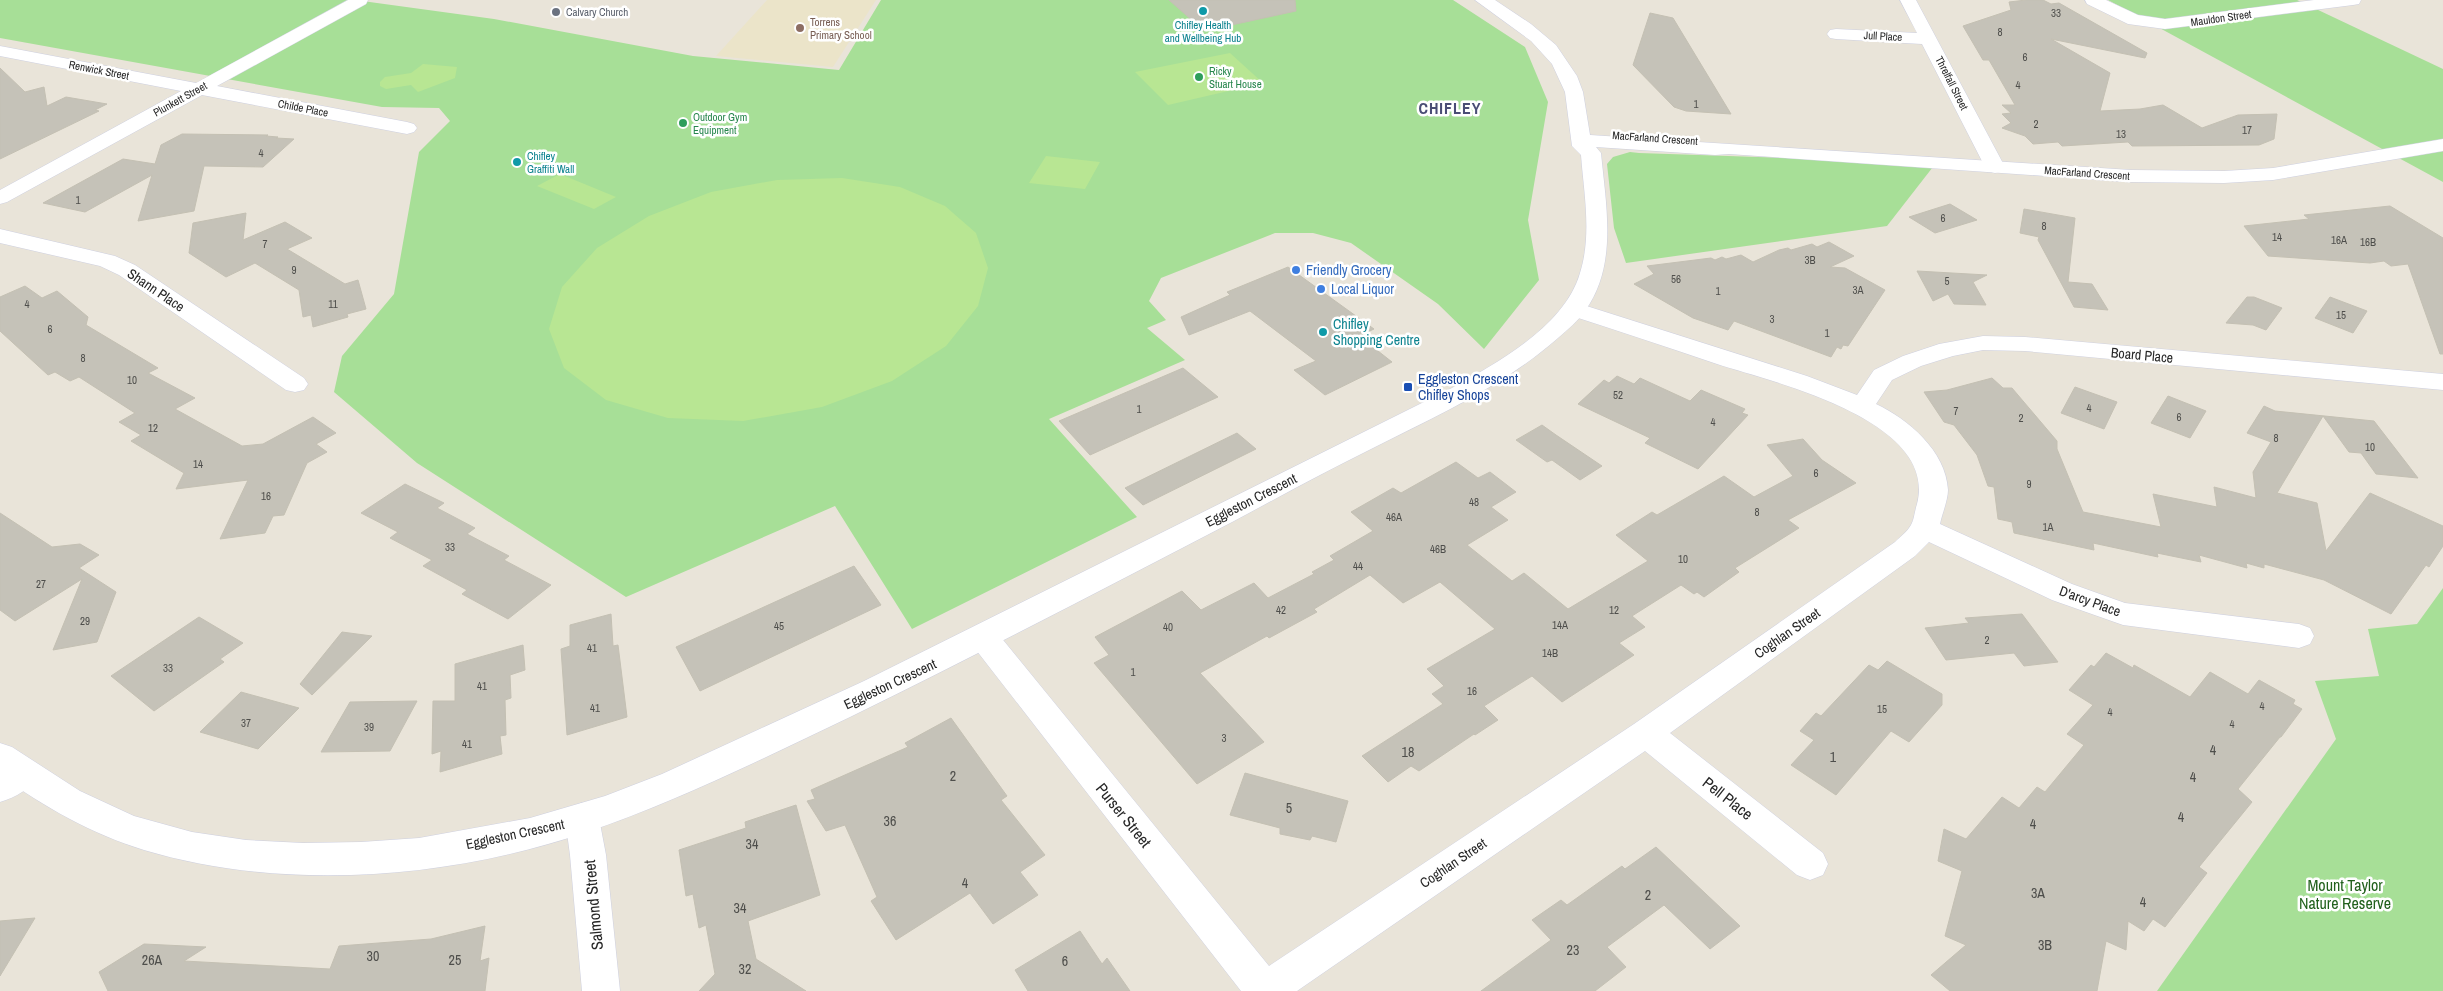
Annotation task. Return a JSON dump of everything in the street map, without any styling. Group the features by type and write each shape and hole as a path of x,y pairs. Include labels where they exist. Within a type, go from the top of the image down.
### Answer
{"street":[{"name":"Eggleston Crescent","path":"1483,0 1538,38 1557,58 1574,92 1590,140"},
{"name":"Eggleston Crescent","path":"5,767 71,804 141,834 217,852 297,859 394,856 499,839 582,818 684,779 984,638 1337,455 1492,378 1527,354 1574,310 1590,280 1598,237 1590,140 1591,93 1573,57 1553,35 1500,0"},
{"name":"Threlfall Street","path":"1908,0 1995,167"},
{"name":"Mauldon Street","path":"2092,0 2134,20 2165,24 2353,0"},
{"name":"Plunkett Street","path":"0,198 348,7"},
{"name":"Jull Place","path":"1836,34 1929,39"},
{"name":"Renwick Street","path":"0,51 199,89"},
{"name":"Childe Place","path":"199,89 407,128"},
{"name":"MacFarland Crescent","path":"1590,140 2131,176 2224,177 2273,174 2443,145"},
{"name":"Shann Place","path":"0,236 107,261 127,270 294,384"},
{"name":"Coghlan Street","path":"1265,991 1646,733 1905,549 1924,528 1933,505 1935,482 1922,453 1894,426 1862,406 1815,388 1574,310"},
{"name":"Board Place","path":"1862,406 1883,376 1912,361 1948,349 1983,343 2025,344 2443,382"},
{"name":"D'arcy Place","path":"1924,528 2062,592 2123,614 2298,636"},
{"name":"Purser Street","path":"984,638 1265,991"},
{"name":"Pell Place","path":"1646,733 1810,864"},
{"name":"Salmond Street","path":"582,818 588,855 601,991"}],"shaded area":[{"name":"Torrens Primary School","path":"767,0 876,0 833,67 716,56"}],"green space":[{"path":"0,0 355,0 494,19 693,56 839,70 881,0 1453,0 1525,47 1548,102 1528,220 1539,280 1484,349 1438,304 1351,243 1313,233 1275,233 1161,278 1149,301 1166,320 1147,328 1185,360 1049,419 1137,517 912,629 835,506 626,597 417,463 334,392 342,356 394,294 419,152 450,121 439,108 382,107 0,38"},
{"path":"2108,0 2297,0 2443,69 2443,182"},
{"name":"Ricky Stuart House","path":"1230,53 1263,83 1168,105 1135,72"},
{"path":"423,64 457,67 455,78 418,92 411,85 386,89 380,86 380,82 385,77 411,73"},
{"path":"1630,152 1936,163 1887,226 1626,263 1614,228 1607,164 1613,157"},
{"path":"1046,156 1100,162 1085,189 1029,183"},
{"path":"560,174 616,197 594,209 537,186"},
{"path":"842,178 900,187 945,206 976,233 988,268 978,306 946,346 892,381 822,407 743,421 668,418 606,400 564,368 549,329 562,287 597,248 649,216 711,192 777,180"},
{"name":"Mount Taylor Nature Reserve","path":"2443,588 2443,991 2157,991 2336,739 2315,681 2379,676 2368,629 2417,624"}],"building":[{"path":"1169,0 1295,0 1296,11 1204,31"},
{"path":"2043,0 2051,4 2059,3 2147,53 2145,58 2051,39 2110,73 2100,111 2140,109 2163,105 2202,128 2238,115 2277,114 2274,139 2259,145 2132,146 2128,142 2062,146 2058,142 2033,144 2025,136 2002,128 2011,123 2002,114 2011,113 2002,105 2015,105 1989,60 1983,60 1963,26 2011,10 2009,2"},
{"path":"1650,13 1673,18 1731,114 1686,111 1674,107 1633,65"},
{"path":"0,68 25,92 44,87 47,106 66,97 107,104 95,110 99,111 0,159"},
{"path":"182,134 268,135 266,136 294,139 263,167 204,166 194,211 138,221 152,175 85,212 43,203 123,159 155,164 161,145"},
{"path":"1950,204 1977,220 1935,233 1909,217"},
{"path":"2390,206 2443,238 2443,354 2440,354 2408,264 2391,266 2384,261 2370,263 2268,256 2244,226 2309,219 2304,215"},
{"path":"2024,209 2075,218 2068,282 2092,284 2108,310 2074,307 2038,240 2039,237 2020,233"},
{"path":"246,213 243,240 285,222 312,238 287,249 345,284 358,280 366,309 347,314 348,317 313,327 311,315 303,317 299,290 255,263 226,277 189,253 193,223"},
{"path":"1829,242 1854,256 1830,267 1845,268 1885,290 1848,346 1843,345 1841,349 1837,347 1831,357 1734,321 1728,330 1693,318 1634,284 1654,274 1647,266 1711,258 1715,260 1722,257 1726,259 1741,255 1753,262 1779,250 1788,248 1791,250 1812,244 1817,247"},
{"name":"Chifley Shopping Centre","path":"1288,267 1374,329 1359,336 1392,362 1325,395 1294,370 1316,361 1250,311 1189,335 1181,317 1230,295 1227,292"},
{"path":"1917,271 1987,275 1973,282 1986,305 1954,304 1948,294 1933,301"},
{"path":"25,286 42,298 57,291 88,317 86,325 158,368 148,373 195,398 175,409 242,446 263,444 313,417 336,433 316,444 327,452 307,463 284,515 273,516 265,533 220,539 248,480 176,489 184,473 131,441 141,435 119,422 135,413 79,377 70,381 55,372 48,375 0,331 0,297"},
{"path":"2247,297 2254,297 2282,308 2266,330 2253,325 2226,323"},
{"path":"2330,297 2367,311 2353,333 2315,318"},
{"path":"1183,368 1218,397 1090,455 1059,421"},
{"path":"1617,376 1634,384 1640,378 1690,401 1701,390 1745,409 1742,413 1748,415 1698,469 1645,443 1650,438 1578,404 1604,380 1609,383"},
{"path":"1992,378 2003,388 2012,388 2057,441 2057,449 2083,512 2161,527 2153,494 2217,507 2214,487 2256,498 2253,472 2271,442 2247,433 2264,406 2275,411 2374,421 2418,478 2376,474 2361,453 2349,452 2323,416 2277,493 2317,503 2326,551 2370,493 2443,526 2443,546 2429,567 2426,565 2391,614 2324,580 2264,564 2264,568 2246,563 2247,568 2199,555 2201,562 2157,553 2158,557 2093,543 2094,550 2014,533 2012,522 1998,519 1994,487 1988,486 1977,455 1954,425 1944,422 1924,392 1947,390"},
{"path":"2075,387 2117,402 2104,429 2061,413"},
{"path":"2168,396 2206,411 2190,438 2151,423"},
{"path":"1542,425 1602,466 1580,480 1552,460 1547,462 1516,440"},
{"path":"1237,433 1256,449 1143,505 1125,488"},
{"path":"1803,439 1822,460 1856,483 1788,520 1799,528 1735,568 1739,572 1704,597 1697,592 1694,594 1681,585 1632,616 1645,627 1619,643 1634,655 1562,702 1532,676 1484,706 1498,720 1419,771 1411,766 1388,782 1362,756 1443,704 1432,694 1444,686 1427,669 1495,629 1440,582 1403,603 1370,575 1314,609 1317,612 1269,638 1267,636 1200,673 1264,742 1197,784 1094,663 1109,655 1095,637 1182,591 1201,610 1254,583 1268,598 1314,574 1312,572 1334,560 1330,556 1373,531 1351,512 1393,488 1401,493 1456,462 1478,478 1490,472 1516,492 1491,507 1508,520 1467,545 1512,581 1524,573 1568,609 1648,561 1616,535 1652,512 1657,515 1724,476 1754,497 1793,476 1767,445"},
{"path":"405,484 444,503 437,508 475,528 467,534 509,556 504,560 551,585 508,619 462,594 467,590 423,566 432,560 390,538 398,532 361,513"},
{"path":"0,513 52,547 80,544 99,555 79,568 116,592 97,642 53,650 82,579 15,621 0,610"},
{"path":"854,566 881,605 700,691 676,647"},
{"path":"611,614 613,646 618,645 627,717 567,735 561,649 570,646 570,625"},
{"path":"2022,614 2058,662 2024,666 2014,653 1946,660 1925,628 1969,623 1965,618"},
{"path":"199,617 243,643 220,659 224,662 154,711 111,676"},
{"path":"342,632 372,636 312,695 300,684"},
{"path":"523,645 525,670 510,675 511,698 505,700 506,735 500,736 502,754 440,772 441,751 432,754 433,701 455,701 455,664"},
{"path":"2106,653 2133,668 2134,665 2190,697 2210,672 2248,694 2259,680 2295,700 2293,704 2302,709 2238,789 2252,802 2199,867 2207,873 2165,927 2153,919 2144,931 2128,921 2126,950 2106,941 2097,991 1950,991 1931,975 1966,945 1945,936 1962,871 1938,861 1944,829 1966,839 2002,797 2019,808 2037,787 2045,792 2084,745 2067,734 2093,705 2069,690 2091,665 2094,667"},
{"path":"1887,661 1942,694 1942,705 1909,742 1891,731 1836,795 1791,765 1814,740 1800,731 1816,713 1821,716 1869,665 1878,670"},
{"path":"241,692 299,708 258,749 200,732"},
{"path":"417,701 390,751 321,752 350,702"},
{"path":"951,718 1007,796 1001,800 1045,855 1020,872 1038,895 993,924 970,893 896,940 871,901 877,897 845,825 826,831 807,801 815,799 811,790 908,747 905,743"},
{"path":"1245,773 1348,801 1336,842 1312,836 1310,840 1280,834 1280,828 1230,815"},
{"path":"796,805 820,895 748,921 756,959 806,991 699,991 715,974 706,925 699,928 693,894 686,896 679,850 746,828 745,822"},
{"path":"1656,847 1740,926 1710,949 1664,905 1607,947 1626,967 1595,991 1481,991 1551,940 1532,920 1561,900 1567,905 1622,866 1625,869"},
{"path":"35,918 0,976 0,921"},
{"path":"485,926 480,961 489,958 485,991 108,991 99,972 144,944 206,947 184,961 330,969 339,946 431,939"},
{"path":"1080,931 1102,964 1107,958 1130,991 1028,991 1015,970"}],"place":[{"name":"Chifley Health and Wellbeing Hub","path":"1203,11"},
{"name":"Calvary Church","path":"556,12"},
{"name":"Torrens Primary School","path":"800,28"},
{"name":"Ricky Stuart House","path":"1199,77"},
{"name":"Outdoor Gym Equipment","path":"683,123"},
{"name":"Chifley Graffiti Wall","path":"517,162"},
{"name":"Friendly Grocery","path":"1296,270"},
{"name":"Local Liquor","path":"1321,289"},
{"name":"Chifley Shopping Centre","path":"1323,332"},
{"name":"Eggleston Crescent Chifley Shops","path":"1408,387"}],"district":[{"name":"CHIFLEY","path":"1450,108"}]}
